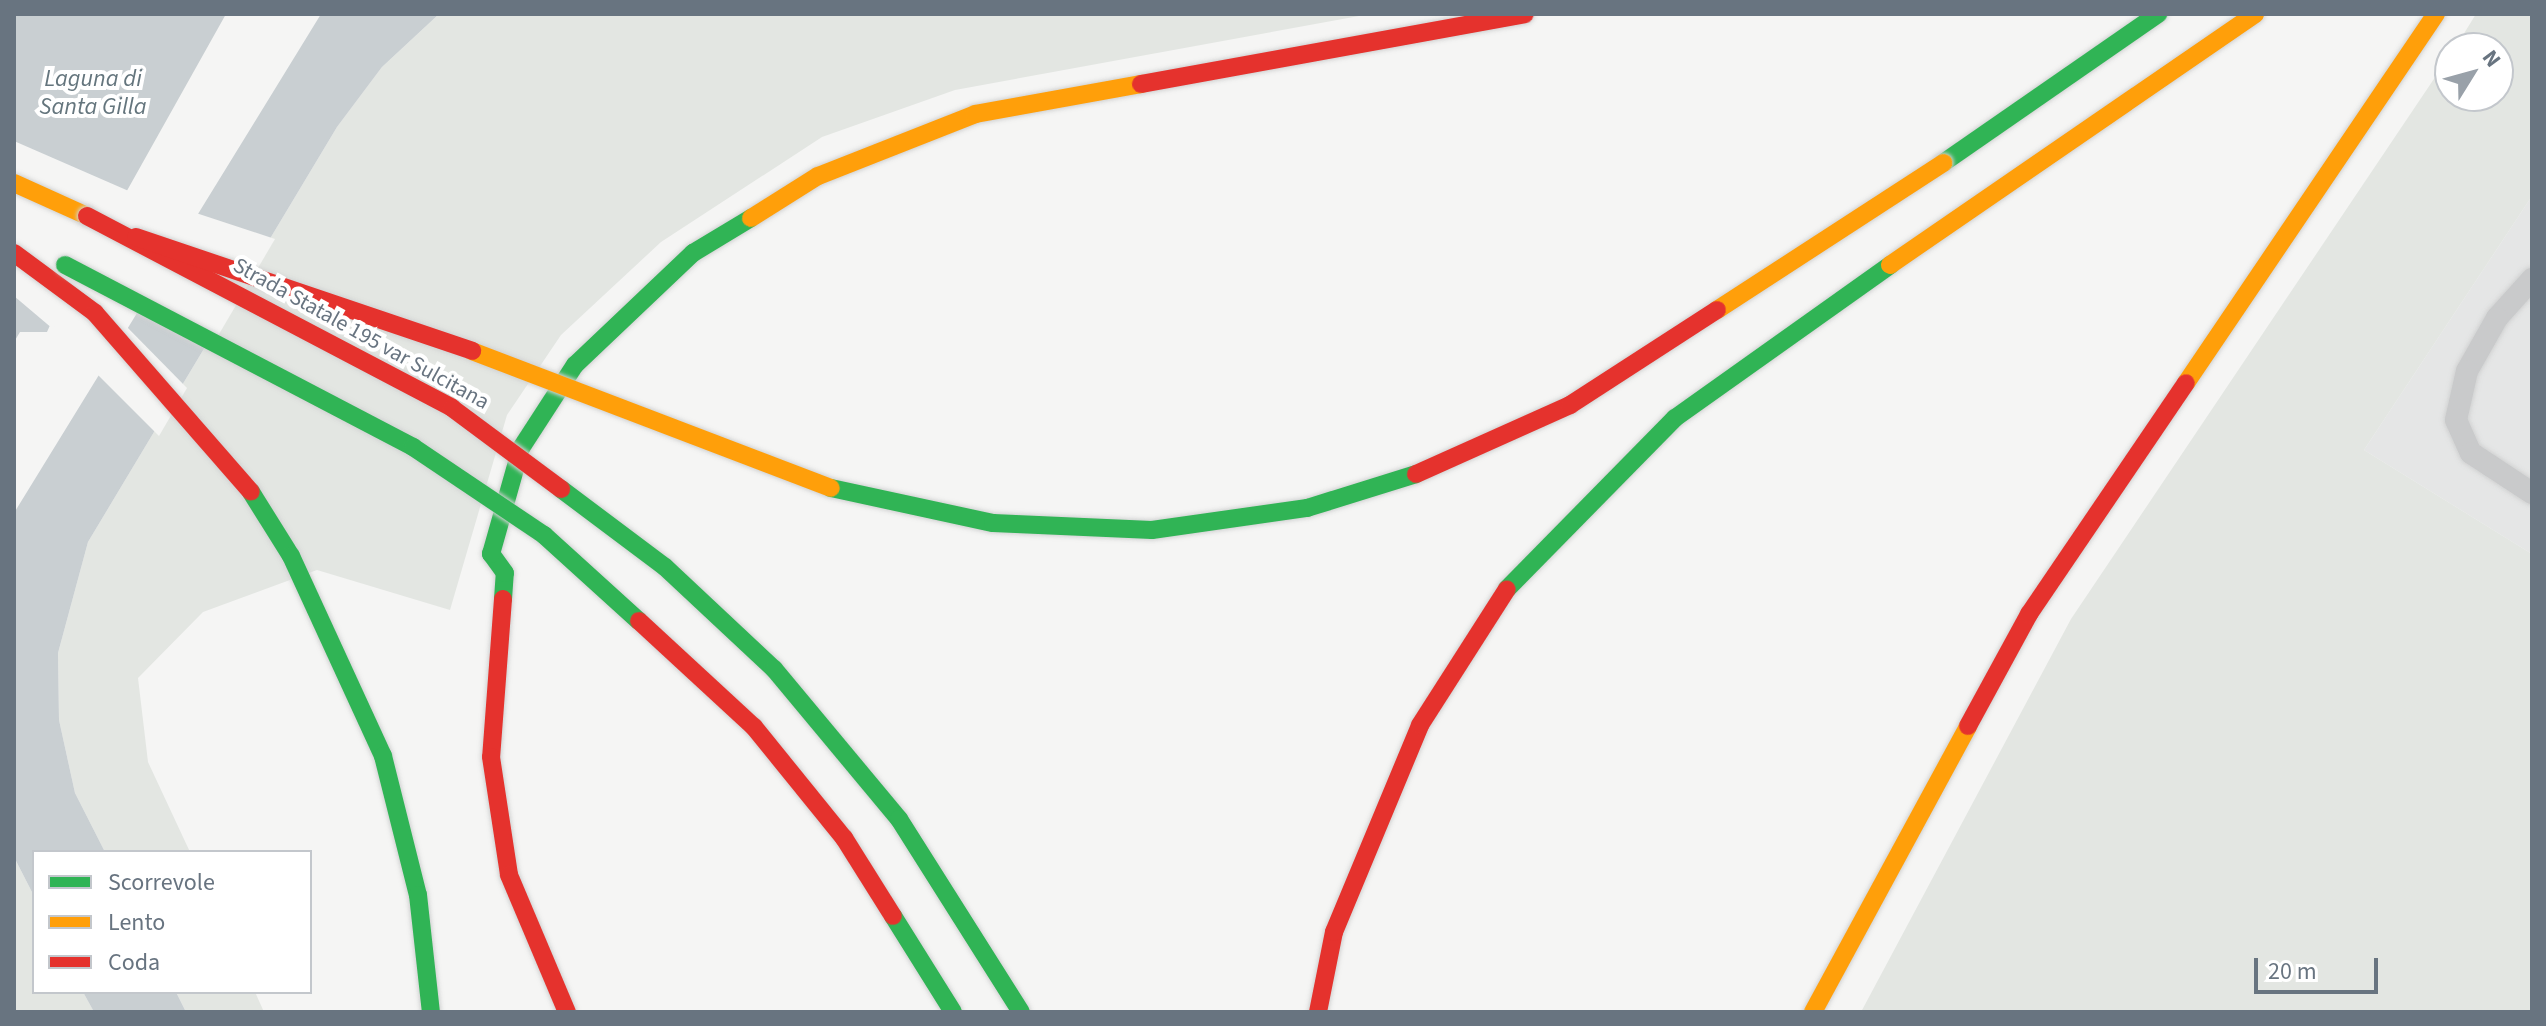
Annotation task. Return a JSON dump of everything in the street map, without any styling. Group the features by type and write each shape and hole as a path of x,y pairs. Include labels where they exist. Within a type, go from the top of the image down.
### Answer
{"highway":[{"path":"567,1012 509,875 491,757 505,573 491,554 521,448 575,365 693,253 818,176 975,114 1525,14"},
{"path":"136,237 342,301 844,493 993,523 1152,530 1307,508 1463,455 1570,405 1943,163 2158,14"},
{"path":"1318,1012 1334,932 1376,817 1471,639 1552,539 1675,418 2255,14"},
{"path":"1813,1012 2029,614 2436,14"},
{"name":"Strada Statale 195 var Sulcitana","path":"14,183 136,237 452,408 665,567 774,669 899,819 1021,1012"},
{"path":"14,240 148,303 413,447 544,535 754,727 844,838 953,1012"},
{"path":"14,253 95,313 235,466 291,556 383,756 418,895 431,1012"}],"lane":[{"path":"2532,279 2497,318 2467,371 2456,420 2471,453 2532,493"}],"shaded area":[{"path":"439,14 1370,14 955,90 822,137 661,242 561,335 507,415 450,610 317,570 203,612 138,678 148,762 189,850 104,850 75,793 59,720 58,653 88,542 337,127 382,67"},
{"path":"2476,14 2532,14 2532,196 2364,450 2532,554 2532,1012 1861,1012 2071,619 2434,79 2434,112 2514,112 2514,32 2465,32"},
{"path":"2532,196 2532,554 2364,450"},
{"path":"14,857 32,892 32,994 84,994 94,1012 14,1012"},
{"path":"177,994 256,994 264,1012 186,1012"}],"water":[{"name":"Laguna di Santa Gilla","path":"14,14 226,14 124,196 84,249 47,332 20,332 14,342"},
{"path":"321,14 439,14 382,67 337,127 88,542 58,653 59,720 75,793 104,850 32,850 32,892 14,857 14,513"},
{"path":"84,994 177,994 186,1012 94,1012"}],"pier":[{"path":"14,141 131,192 87,251 53,329 14,296"},
{"path":"193,212 275,239 212,346 134,310"},
{"path":"125,325 187,388 159,436 96,373"}],"traffic: fast":[{"path":"1943,163 2158,14"},
{"path":"503,599 505,573 491,554 521,448 575,365 693,253 751,218"},
{"path":"65,265 413,447 544,535 639,621"},
{"path":"1507,589 1675,418 1890,265"},
{"path":"831,488 993,523 1152,530 1307,508 1416,474"},
{"path":"561,489 665,567 774,669 899,819 1021,1012"},
{"path":"251,492 291,556 383,756 418,895 431,1012"},
{"path":"893,916 953,1012"}],"traffic: slow":[{"path":"1890,265 2255,14"},
{"path":"2186,383 2436,14"},
{"path":"751,218 818,176 975,114 1141,84"},
{"path":"1717,310 1943,163"},
{"path":"14,183 87,216"},
{"path":"472,351 831,488"},
{"path":"1813,1012 1968,726"}],"traffic: jam":[{"path":"1141,84 1525,14"},
{"path":"87,216 452,408 561,489"},
{"path":"136,237 472,351"},
{"path":"14,253 95,313 251,492"},
{"path":"1416,474 1570,405 1717,310"},
{"path":"1968,726 2029,614 2186,383"},
{"path":"1318,1012 1334,932 1420,725 1507,589"},
{"path":"503,599 491,757 509,875 567,1012"},
{"path":"639,621 754,727 844,838 893,916"}]}
